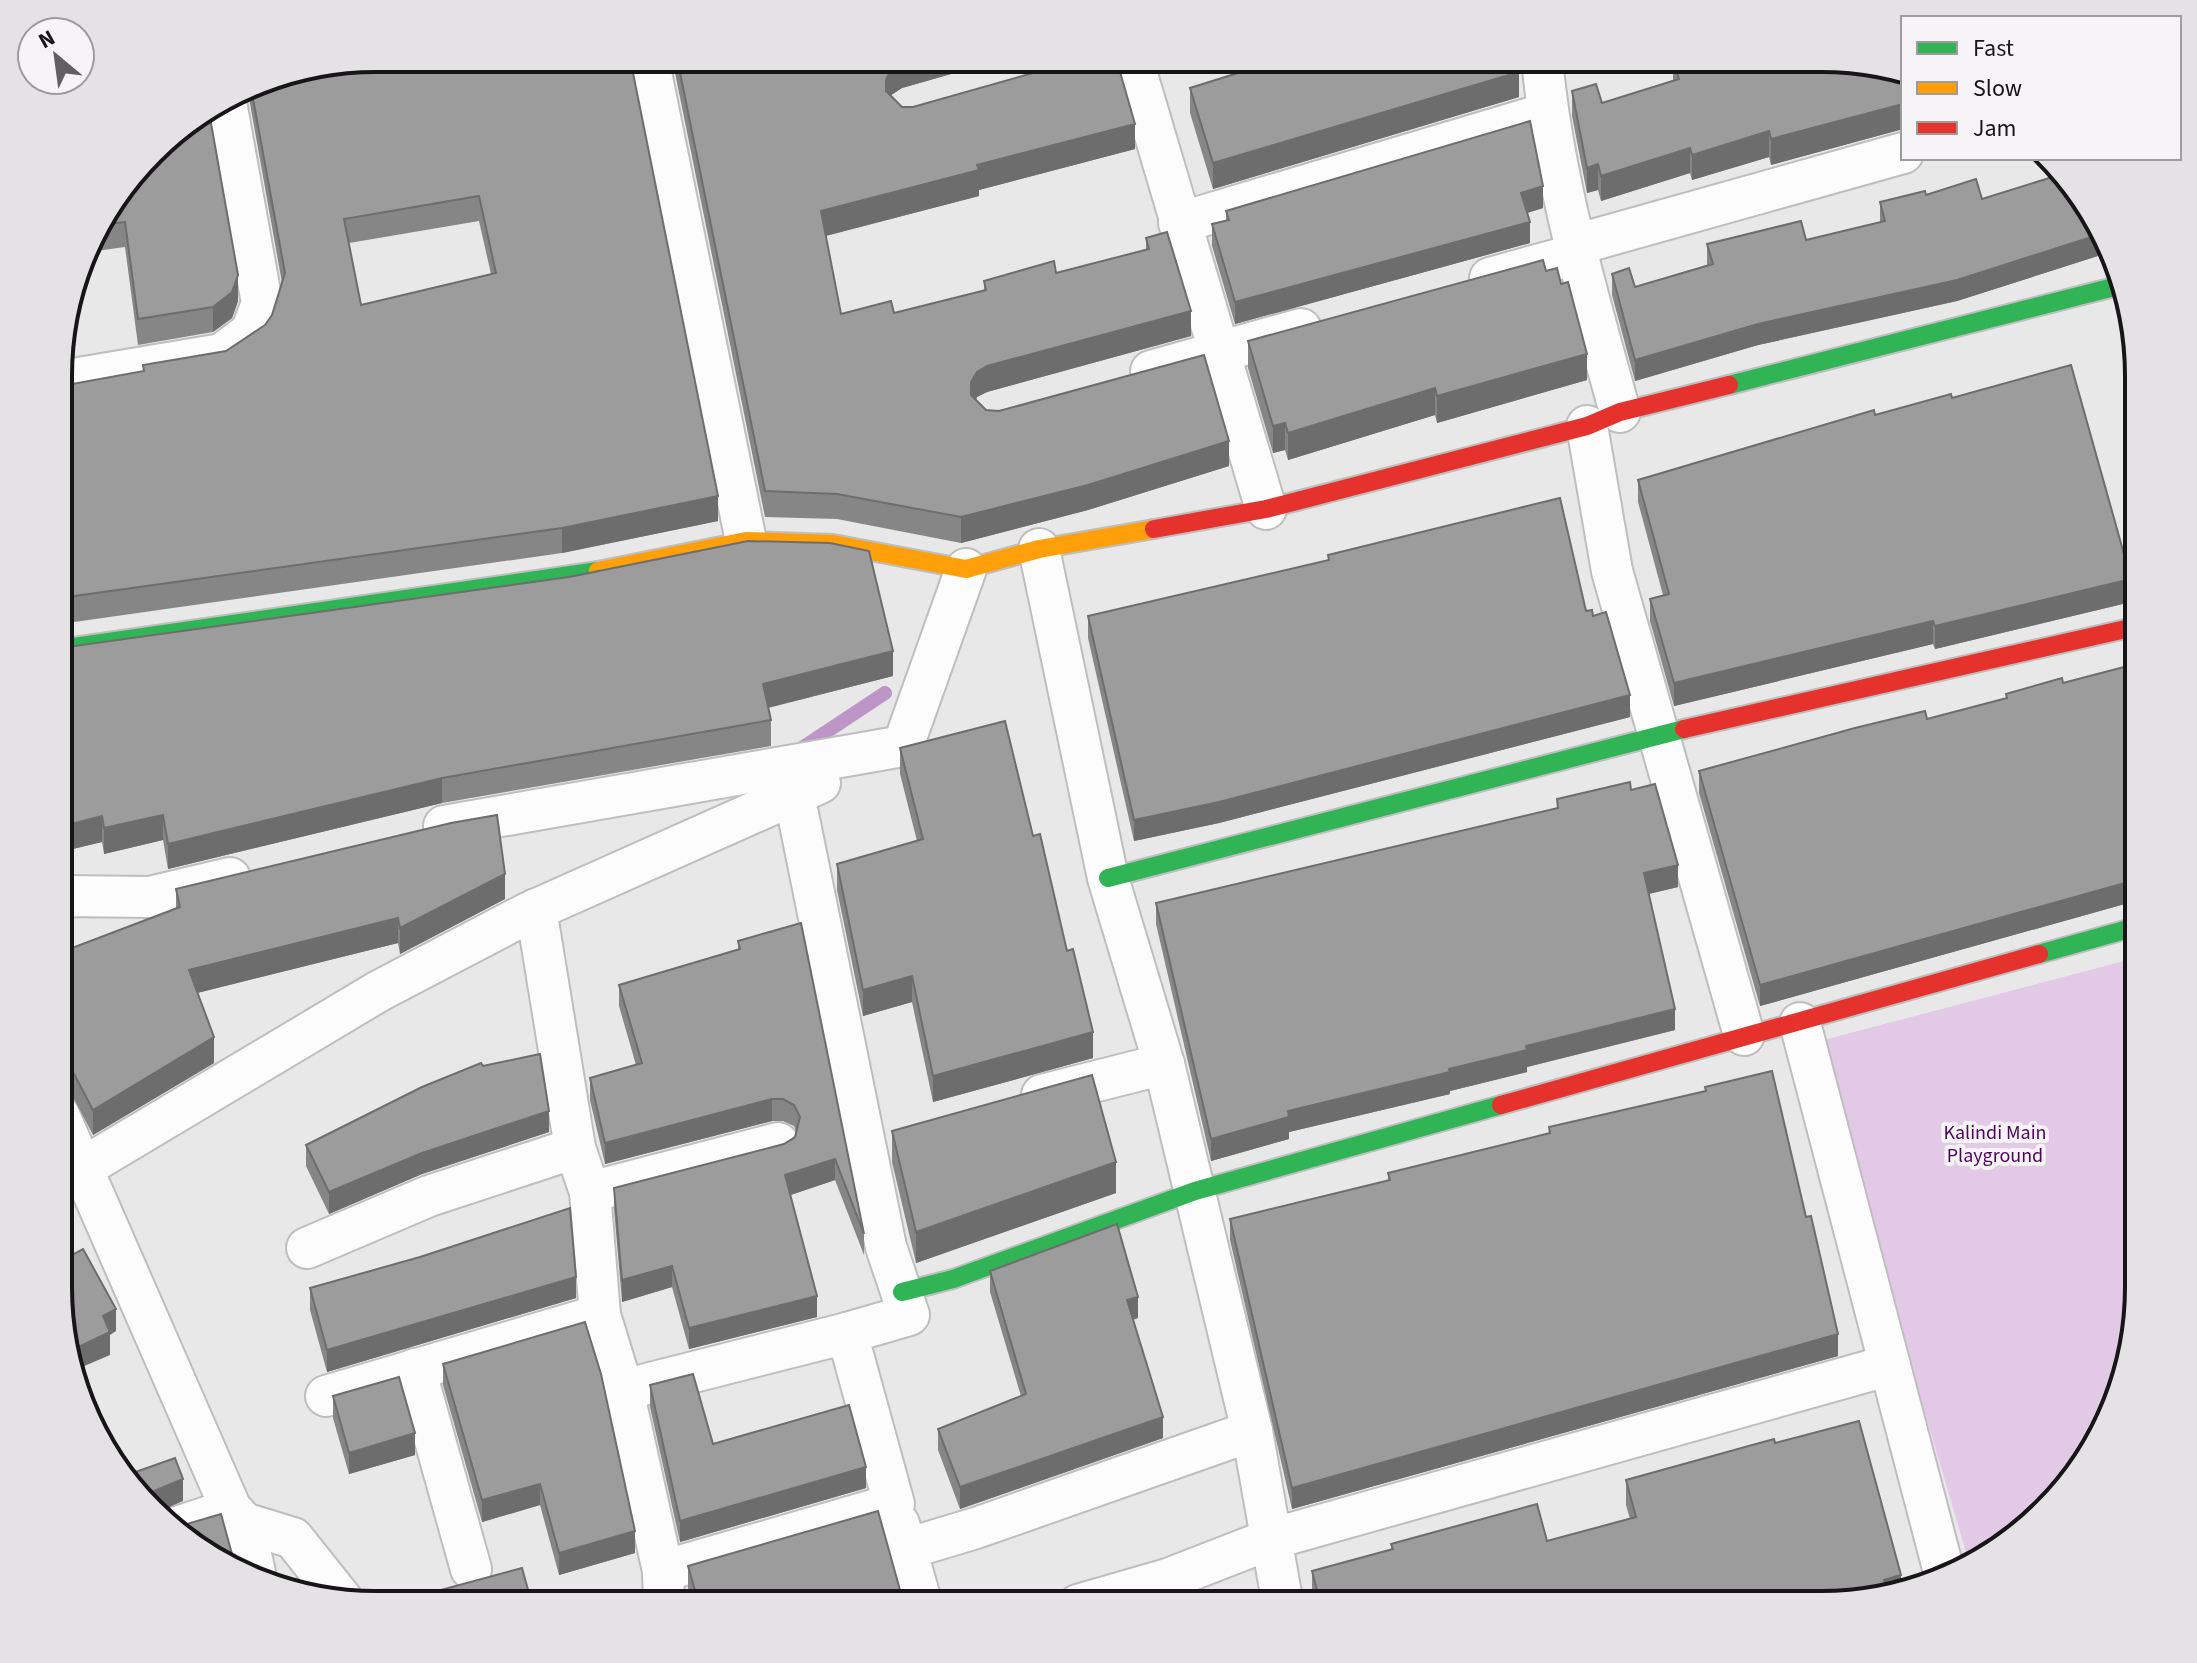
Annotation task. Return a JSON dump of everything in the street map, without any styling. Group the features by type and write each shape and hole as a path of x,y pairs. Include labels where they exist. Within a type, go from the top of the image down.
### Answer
{"street":[{"path":"651,72 746,541"},
{"path":"1136,72 1266,509"},
{"path":"1543,72 1547,113 1576,250 1604,419 1612,571 1744,1035"},
{"path":"72,379 222,354 251,332 262,303 228,111"},
{"path":"1179,223 1547,113"},
{"path":"1457,286 1901,154"},
{"path":"72,647 566,578 746,541 833,544 966,569 1039,549 1266,509 2112,288"},
{"path":"1113,381 1338,319"},
{"path":"1039,549 1108,878 1164,1064 1252,1431 1280,1591"},
{"path":"72,1175 379,991 536,909 903,746 966,569"},
{"path":"1108,878 1658,735 2125,629"},
{"path":"401,836 903,746"},
{"path":"623,1390 909,1315 886,1247 880,1142 798,814"},
{"path":"72,894 150,897 268,869"},
{"path":"536,909 575,1148 590,1192 600,1315 623,1390 664,1588 894,1504"},
{"path":"902,1292 953,1279 1195,1191 2125,930"},
{"path":"1800,1023 1942,1566"},
{"path":"1008,1104 1164,1064"},
{"path":"590,1192 778,1143"},
{"path":"307,1248 429,1196 575,1148"},
{"path":"72,1180 238,1516 252,1565"},
{"path":"326,1396 600,1315"},
{"path":"847,1333 918,1591"},
{"path":"1126,1591 1168,1579 1271,1539 1890,1365"},
{"path":"415,1369 471,1569"},
{"path":"906,1549 1252,1431"},
{"path":"188,1526 238,1516 293,1538 332,1587"}],"green space":[{"name":"Kalindi Main Playground","path":"2125,961 2125,1287 2115,1366 2094,1422 2050,1488 2022,1516 1966,1554 1816,1042"}],"building":[{"path":"633,72 718,496 562,528 72,596 72,384 144,371 143,365 226,351 265,325 272,315 285,273 253,98 297,82 356,73","holes":["479,196 496,273 361,305 344,219"]},
{"path":"680,72 890,72 886,91 902,107 913,107 1037,72 1120,72 1135,124 977,165 979,170 821,211 841,314 891,301 894,313 986,290 984,281 1054,261 1056,273 1149,249 1146,238 1167,232 1191,311 987,366 977,372 971,382 971,395 986,410 999,411 1204,355 1229,441 1088,485 961,517 837,494 765,491"},
{"path":"1241,72 1519,72 1213,163 1190,88"},
{"path":"1677,72 1861,75 1901,82 1901,105 1771,139 1769,131 1692,155 1690,148 1601,176 1598,164 1587,168 1572,91 1596,84 1602,103 1679,79"},
{"path":"211,121 238,275 232,292 213,307 138,319 125,222 113,223 147,175 175,147"},
{"path":"1530,121 1543,186 1521,193 1530,222 1235,302 1212,224 1229,220 1226,211"},
{"path":"2052,177 2092,237 1957,280 1758,324 1635,360 1612,274 1629,268 1635,287 1713,264 1707,244 1801,221 1806,240 1885,221 1880,202 1925,191 1926,195 1976,179 1982,199"},
{"path":"1543,260 1546,271 1557,268 1561,284 1568,282 1587,354 1437,396 1435,388 1288,433 1285,423 1273,426 1248,341"},
{"path":"2071,365 2125,558 2125,580 1935,626 1933,621 1674,683 1650,599 1669,594 1638,480 1874,410 1875,415 1951,394 1952,398"},
{"path":"1560,498 1586,611 1592,610 1593,616 1606,612 1630,695 1219,802 1134,820 1088,616 1329,560 1328,555"},
{"path":"748,541 830,543 869,551 893,651 763,684 771,720 442,778 168,844 163,815 104,828 102,816 72,824 72,646 569,577"},
{"path":"2125,667 2125,883 1760,985 1699,771 1925,711 1927,719 2007,698 2006,694 2062,678 2063,683"},
{"path":"1005,721 1033,836 1040,834 1067,951 1073,949 1093,1032 933,1076 912,976 863,990 837,864 923,839 900,748"},
{"path":"1630,782 1631,790 1655,784 1678,865 1644,873 1675,1009 1526,1046 1527,1050 1449,1069 1450,1072 1288,1111 1289,1117 1211,1139 1156,903 1558,808 1557,799"},
{"path":"497,815 505,874 400,928 398,918 189,970 214,1037 93,1110 72,1072 72,948 180,907 176,889 451,823"},
{"path":"801,923 864,1234 835,1159 785,1175 817,1296 689,1328 672,1266 622,1280 614,1188 784,1144 795,1137 800,1117 794,1105 783,1099 772,1099 605,1143 590,1078 642,1063 619,985 740,949 738,941"},
{"path":"540,1054 549,1111 422,1153 329,1192 306,1145 422,1087 481,1063 483,1066"},
{"path":"1772,1071 1806,1217 1811,1216 1838,1334 1292,1488 1230,1219 1390,1180 1388,1173 1550,1133 1549,1127 1706,1091 1705,1087"},
{"path":"1092,1075 1116,1162 916,1232 892,1131"},
{"path":"570,1208 576,1277 327,1350 310,1288 420,1257"},
{"path":"1117,1224 1138,1297 1127,1300 1163,1417 960,1487 938,1429 1026,1394 990,1271"},
{"path":"83,1249 116,1309 103,1316 110,1332 78,1347 73,1307 72,1255"},
{"path":"585,1322 601,1374 635,1531 559,1553 540,1484 482,1500 443,1364"},
{"path":"693,1374 713,1444 849,1405 866,1467 680,1521 650,1385"},
{"path":"399,1377 415,1433 349,1453 333,1396"},
{"path":"1859,1421 1901,1575 1884,1580 1885,1584 1880,1585 1821,1591 1317,1591 1312,1571 1393,1549 1391,1544 1537,1504 1547,1541 1636,1517 1626,1480 1774,1439 1775,1443"},
{"path":"175,1458 183,1479 153,1494 135,1472"},
{"path":"878,1511 900,1591 695,1591 688,1566"},
{"path":"221,1514 232,1555 207,1540 186,1524"},
{"path":"522,1568 528,1591 441,1591"}],"waterway":[{"path":"799,750 885,693"}],"traffic: fast":[{"path":"1729,385 2112,288"},
{"path":"72,647 598,571"},
{"path":"1108,878 1684,729"},
{"path":"2039,954 2125,930"},
{"path":"902,1292 953,1279 1195,1191 1501,1105"}],"traffic: slow":[{"path":"598,571 746,541 833,544 966,569 1039,549 1154,529"}],"traffic: jam":[{"path":"1154,529 1266,509 1587,426 1620,412 1729,385"},
{"path":"1684,729 2125,629"},
{"path":"1501,1105 2039,954"}]}
